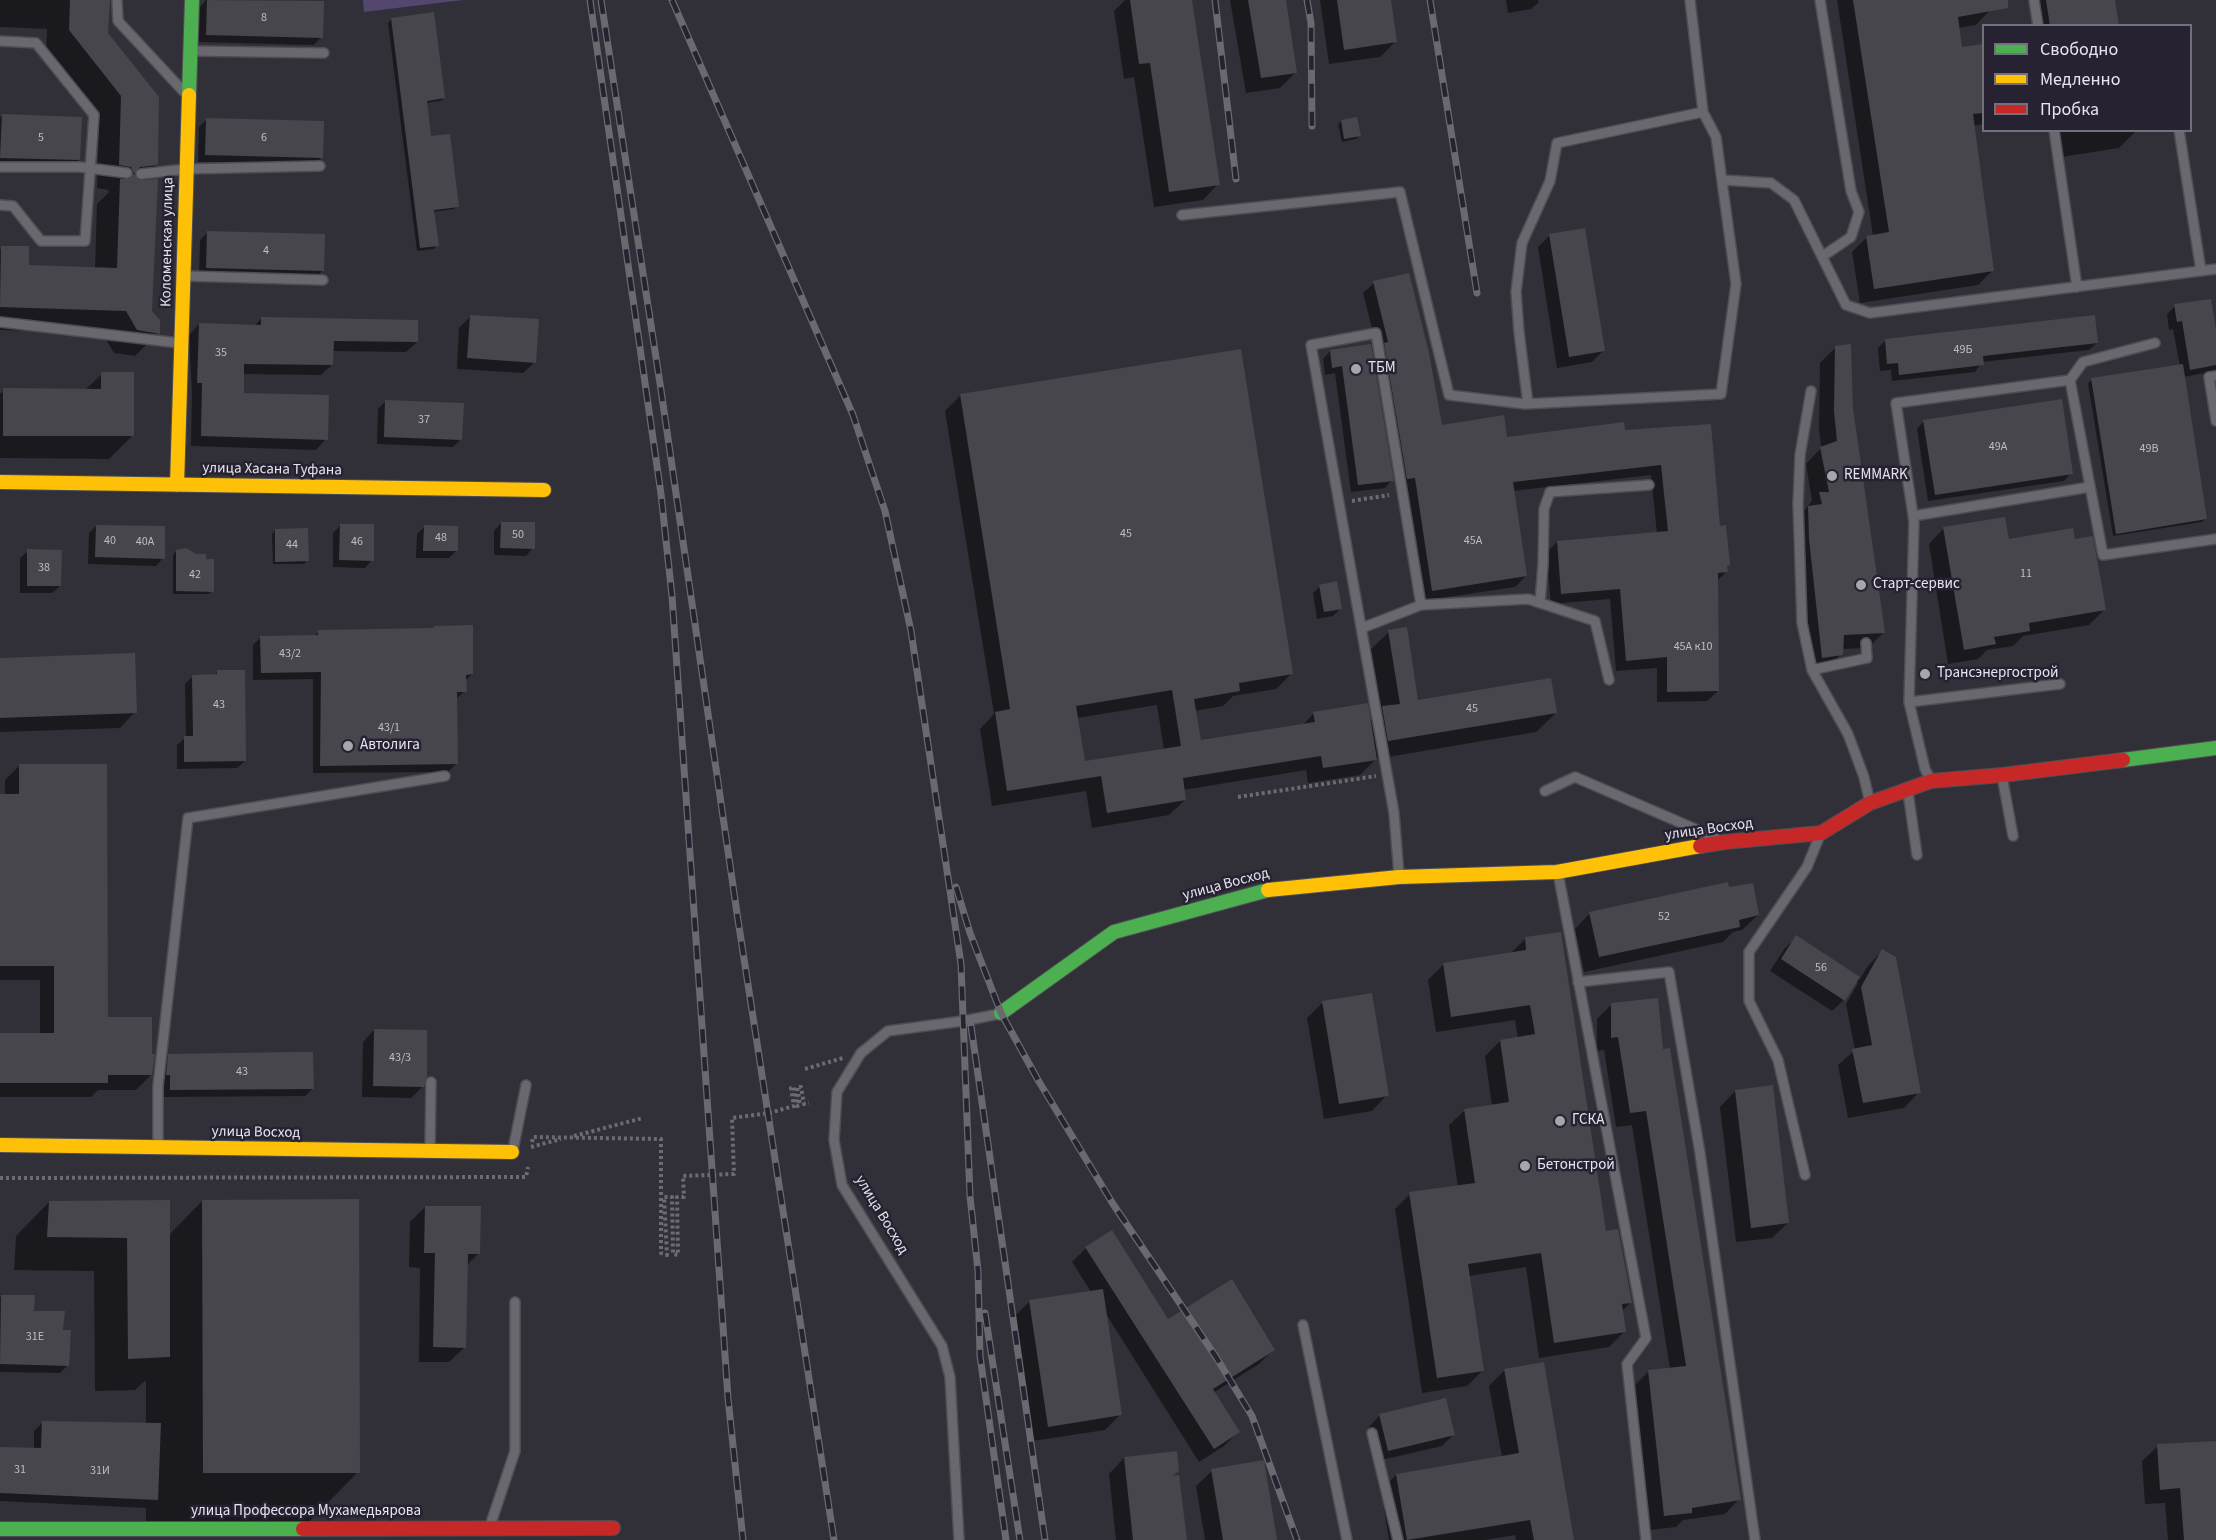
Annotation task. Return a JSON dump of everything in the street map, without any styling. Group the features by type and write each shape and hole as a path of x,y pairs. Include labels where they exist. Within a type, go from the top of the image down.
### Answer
{"street":[{"name":"Коломенская улица","path":"177,485 192,0"},
{"name":"улица Хасана Туфана","path":"0,482 544,490"},
{"name":"улица Восход","path":"1001,1013 1114,932 1273,889 1399,877 1557,872 1725,842 1821,833 1870,803 1931,781 2002,776 2216,748"},
{"name":"улица Восход","path":"0,1145 512,1152"},
{"name":"улица Профессора Мухамедьярова","path":"0,1529 72,1534 430,1534 489,1528 613,1528"}],"lane":[{"path":"117,0 118,21 189,97"},
{"path":"1182,215 1400,192 1449,395 1528,404 1721,393 1736,284 1716,137 1702,112 1690,0"},
{"path":"1820,0 1851,190 1859,212 1851,237 1823,256"},
{"path":"2034,0 2038,24"},
{"path":"0,41 36,43 94,115 85,241 41,241 13,206 0,205"},
{"path":"191,51 324,53"},
{"path":"1528,404 1516,292 1522,243 1550,181 1557,143 1702,112"},
{"path":"2054,132 2077,288"},
{"path":"2179,132 2201,271"},
{"path":"141,174 186,169 320,166"},
{"path":"0,167 91,168 128,173"},
{"path":"1722,180 1771,183 1794,200 1846,305 1870,313 2216,270"},
{"path":"184,276 322,280"},
{"path":"0,322 182,343"},
{"path":"1399,877 1394,813 1311,345 1376,333 1421,605"},
{"path":"2155,343 2083,362 2070,380 2103,555 2216,539"},
{"path":"2216,376 2209,377 2216,421"},
{"path":"1931,781 1925,769 1909,702 1913,516 1896,403 2070,380"},
{"path":"1811,391 1800,455 1798,504 1802,623 1812,670 1848,734 1864,777 1870,803"},
{"path":"1540,603 1544,509 1550,492 1649,485"},
{"path":"1913,516 2090,487"},
{"path":"1362,627 1421,605 1528,599 1595,621 1609,680"},
{"path":"1812,670 1867,658 1866,643"},
{"path":"1909,702 2060,684"},
{"path":"158,1147 158,1086 188,818 445,776"},
{"path":"2002,776 2013,836"},
{"path":"1545,790 1575,777 1725,842"},
{"path":"1907,790 1917,855"},
{"path":"1805,1175 1778,1060 1749,1001 1749,952 1807,867 1821,833"},
{"path":"1557,872 1646,1338 1628,1364 1646,1540"},
{"path":"1578,982 1669,972 1700,1153 1755,1540"},
{"name":"улица Восход","path":"959,1540 950,1377 942,1346 842,1185 834,1140 837,1092 861,1053 888,1031 963,1021 1001,1013"},
{"path":"430,1151 431,1082"},
{"path":"512,1152 526,1085"},
{"path":"489,1528 515,1451 515,1302"},
{"path":"1303,1325 1347,1540"},
{"path":"1372,1433 1398,1540"}],"path":[{"path":"1339,503 1402,493"},
{"path":"1238,796 1386,774"},
{"path":"805,1069 861,1053"},
{"path":"643,1137 661,1139 661,1253 667,1255 664,1197 672,1197 673,1254 678,1255 677,1197 684,1197 683,1176 734,1174 732,1118 769,1113 794,1106 791,1088 794,1087 797,1106 800,1106 798,1087 801,1087 804,1104 809,1103"},
{"path":"512,1152 643,1118"}],"shaded area":[{"path":"363,0 463,0 364,12"}],"building":[{"path":"70,0 110,0 108,33 159,97 158,165 140,167 134,174 139,180 158,179 152,311 160,320 160,334 137,330 126,311 0,307 1,246 29,246 29,265 117,268 120,179 129,179 134,173 131,167 119,165 121,96 69,30"},
{"path":"207,0 324,1 323,38 206,35"},
{"path":"1130,0 1192,0 1220,185 1169,192 1150,63 1139,64"},
{"path":"1248,0 1286,0 1297,73 1261,78"},
{"path":"1337,0 1391,0 1397,42 1344,50"},
{"path":"1853,0 2008,0 2008,8 1958,17 1962,47 1982,44 1982,113 1973,114 1994,271 1874,289 1866,236 1889,232"},
{"path":"2046,0 2115,0 2119,24 2050,24"},
{"path":"434,12 445,98 427,101 431,136 450,134 459,207 434,210 439,246 420,248 391,18"},
{"path":"2,114 82,117 80,160 0,158"},
{"path":"1357,117 1361,136 1344,139 1341,120"},
{"path":"206,118 324,121 323,158 205,155"},
{"path":"1585,228 1605,351 1569,357 1549,234"},
{"path":"207,231 325,234 324,271 206,268"},
{"path":"1409,273 1429,353 1442,425 1504,415 1507,437 1624,422 1625,430 1711,424 1720,526 1726,525 1730,565 1727,566 1728,572 1718,573 1719,691 1667,692 1667,657 1626,661 1620,589 1561,594 1557,541 1668,531 1661,465 1513,482 1527,576 1432,591 1415,478 1407,479 1384,343 1388,342 1373,281"},
{"path":"2211,299 2216,329 2216,365 2190,370 2182,321 2177,322 2174,304"},
{"path":"470,315 539,319 536,363 467,358"},
{"path":"2095,315 2098,343 1983,356 1984,365 1899,375 1898,363 1887,364 1885,339"},
{"path":"261,317 418,320 418,342 334,341 333,365 244,364 244,393 329,395 328,440 201,436 202,383 197,383 199,323 261,325"},
{"path":"1371,344 1394,481 1358,485 1342,366 1332,368 1330,350"},
{"path":"1851,344 1853,408 1885,633 1844,635 1843,655 1822,658 1809,539 1808,506 1822,504 1819,492 1829,492 1820,447 1837,441 1834,411 1835,346"},
{"path":"1241,349 1293,674 1239,683 1240,691 1194,699 1201,740 1315,722 1313,712 1368,703 1377,760 1323,768 1321,756 1183,778 1186,800 1107,813 1101,776 1007,791 995,712 1010,709 960,394","holes":["1172,690 1181,746 1085,761 1076,706"]},
{"path":"2183,364 2207,519 2116,534 2091,378"},
{"path":"101,372 134,372 134,436 3,436 3,388 101,389"},
{"path":"2062,399 2073,474 1935,495 1923,420"},
{"path":"385,400 464,403 462,440 384,437"},
{"path":"2005,517 2009,539 2073,528 2075,539 2093,536 2106,610 2029,623 2030,631 1994,637 1996,644 1964,650 1943,527"},
{"path":"501,522 535,522 535,549 500,548"},
{"path":"340,524 374,524 374,561 339,560"},
{"path":"96,525 165,526 165,559 95,557"},
{"path":"424,525 458,526 458,551 423,551"},
{"path":"308,528 309,561 275,562 275,529"},
{"path":"186,548 196,554 206,554 206,559 214,559 214,592 176,591 176,550"},
{"path":"27,549 62,550 61,586 27,586"},
{"path":"1337,581 1342,609 1324,612 1319,585"},
{"path":"473,625 473,674 466,675 467,692 457,692 458,764 320,766 321,672 261,673 260,636 318,635 318,630"},
{"path":"1407,627 1418,700 1551,678 1557,713 1388,741 1382,706 1400,704 1388,630"},
{"path":"135,653 137,713 0,718 0,658"},
{"path":"217,670 245,670 246,761 184,762 184,736 193,736 192,675 217,674"},
{"path":"19,764 107,764 108,1017 152,1017 152,1054 155,1054 152,1075 108,1075 108,1083 0,1083 0,1033 54,1033 54,966 0,966 0,794 19,794"},
{"path":"1728,882 1729,887 1753,883 1759,915 1739,920 1740,927 1599,957 1589,912"},
{"path":"1561,932 1606,1231 1618,1229 1632,1303 1622,1304 1626,1332 1554,1343 1541,1253 1468,1264 1484,1371 1437,1378 1409,1192 1475,1183 1464,1109 1509,1102 1500,1040 1535,1034 1530,1005 1451,1017 1443,963 1526,950 1525,937"},
{"path":"1796,935 1860,977 1845,1001 1781,959"},
{"path":"1882,949 1896,957 1921,1093 1863,1103 1852,1049 1872,1045 1861,987"},
{"path":"1372,993 1389,1096 1339,1104 1322,1001"},
{"path":"1658,998 1663,1049 1670,1048 1741,1500 1692,1508 1692,1513 1664,1516 1648,1370 1686,1366 1646,1111 1630,1113 1618,1037 1611,1038 1611,1003"},
{"path":"374,1029 427,1030 427,1077 424,1087 373,1086"},
{"path":"313,1052 314,1089 170,1090 170,1075 166,1075 168,1054"},
{"path":"1773,1085 1789,1223 1751,1228 1735,1090"},
{"path":"359,1199 360,1473 203,1473 202,1200"},
{"path":"170,1200 170,1357 128,1359 127,1238 47,1237 49,1201"},
{"path":"425,1206 481,1206 480,1254 468,1254 466,1348 433,1347 435,1253 424,1253"},
{"path":"1112,1230 1168,1319 1232,1279 1275,1350 1213,1389 1240,1432 1214,1449 1085,1247"},
{"path":"1103,1289 1122,1415 1048,1427 1029,1300"},
{"path":"1,1295 35,1295 34,1311 65,1311 63,1330 71,1330 69,1366 0,1364"},
{"path":"1544,1362 1574,1540 1534,1540 1530,1520 1407,1540 1396,1474 1519,1453 1504,1369"},
{"path":"1446,1398 1455,1435 1388,1451 1379,1414"},
{"path":"42,1421 161,1423 158,1500 0,1493 0,1447 41,1448"},
{"path":"2216,1441 2216,1540 2184,1540 2180,1488 2160,1490 2157,1444"},
{"path":"1177,1451 1179,1471 1172,1476 1179,1475 1187,1540 1133,1540 1124,1457"},
{"path":"1264,1460 1277,1540 1223,1540 1211,1469"}],"railway":[{"path":"590,0 661,494 672,596 728,1398 743,1540"},
{"path":"601,0 661,390 738,920 834,1540"},
{"path":"672,0 853,415 885,511 911,631 961,964 970,1196 978,1271 980,1356 1006,1540"},
{"path":"1215,0 1236,179"},
{"path":"1307,0 1311,23 1312,126"},
{"path":"1430,0 1477,293"},
{"path":"956,887 970,933 1001,1013 1038,1080 1113,1204 1216,1357 1252,1416 1297,1540"},
{"path":"971,1026 1045,1540"},
{"path":"985,1313 1020,1540"}],"traffic: fast":[{"path":"189,95 192,0"},
{"path":"2123,760 2216,748"},
{"path":"1001,1013 1114,932 1268,890"},
{"path":"0,1529 303,1529"}],"traffic: slow":[{"path":"177,485 189,95"},
{"path":"0,482 544,490"},
{"path":"1268,890 1399,877 1557,872 1700,846"},
{"path":"0,1145 512,1152"}],"traffic: jam":[{"path":"1700,846 1821,833 1870,803 1931,781 2123,760"},
{"path":"303,1529 613,1528"}],"place":[{"name":"ТБМ","path":"1356,369"},
{"name":"REMMARK","path":"1832,476"},
{"name":"Старт-сервис","path":"1861,585"},
{"name":"Трансэнергострой","path":"1925,674"},
{"name":"Автолига","path":"348,746"},
{"name":"ГСКА","path":"1560,1121"},
{"name":"Бетонстрой","path":"1525,1166"}]}
